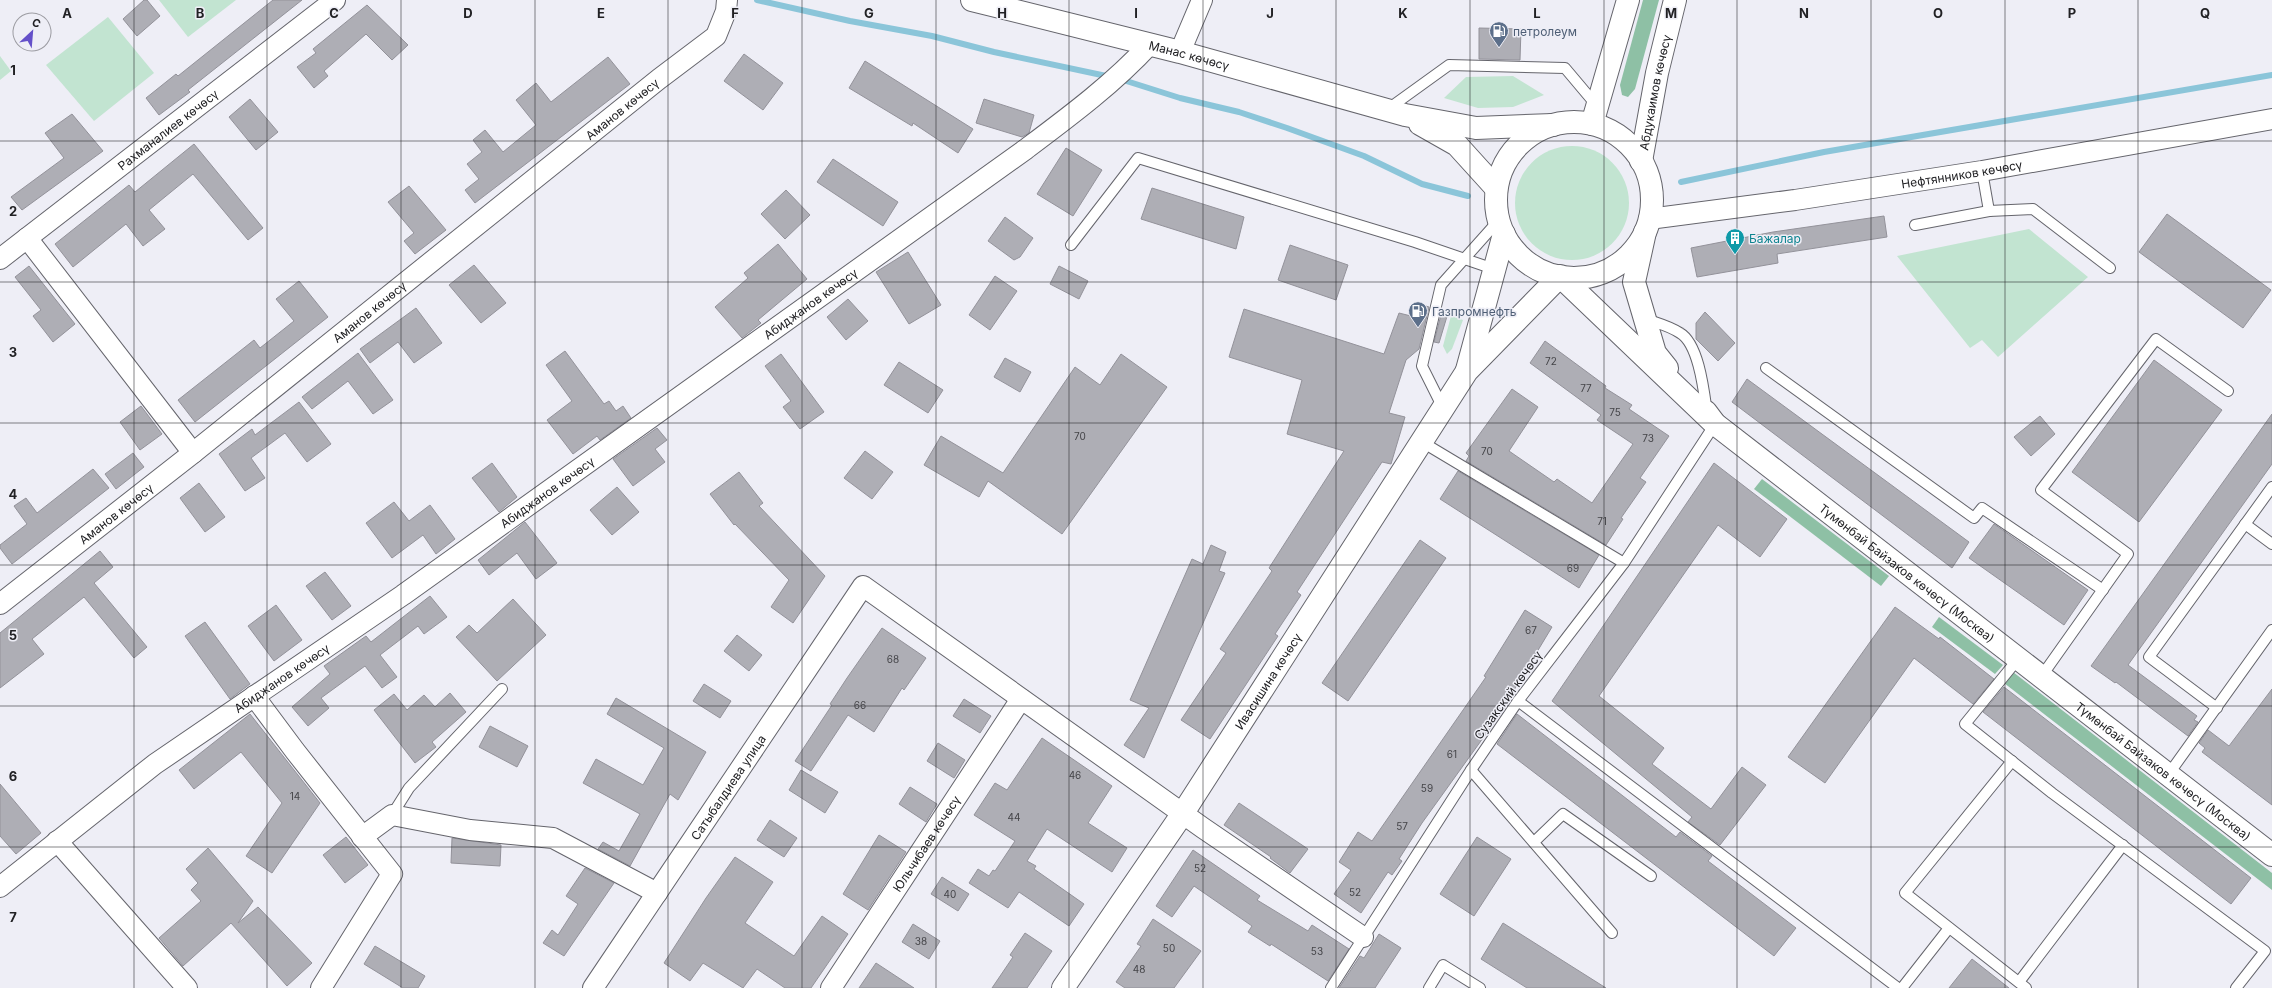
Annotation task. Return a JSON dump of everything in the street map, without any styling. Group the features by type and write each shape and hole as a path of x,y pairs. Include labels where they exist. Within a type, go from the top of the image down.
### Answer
{"main road":[{"name":"Манас көчөсү","path":"972,0 1150,44 1396,112"},
{"path":"1595,115 1628,0"},
{"name":"Абдукаимов көчөсү","path":"1642,161 1657,73 1675,0"},
{"path":"1396,112 1476,128 1553,125 1572,122 1595,115"},
{"path":"1396,112 1457,145 1496,188"},
{"path":"1595,115 1621,138 1642,161"},
{"path":"1553,125 1536,131 1522,142 1510,155 1501,170 1496,188 1496,204 1501,227 1518,254 1532,265 1560,276 1586,277 1611,268 1631,253 1647,225"},
{"name":"Түмөнбай Байзаков көчөсү (Москва)","path":"1642,161 1649,180 1652,199 1634,282 1655,353 1680,387 1709,418 2272,856"},
{"path":"1467,371 1494,269 1501,227"},
{"path":"1467,371 1560,276"},
{"path":"1560,276 1709,418"},
{"name":"Ивасишина көчөсү","path":"1063,988 1183,813 1467,371"}],"street":[{"name":"Рахманалиев көчөсү","path":"0,259 335,0"},
{"path":"1180,52 1202,0"},
{"name":"Аманов көчөсү","path":"0,604 193,453 659,79 716,36 727,6"},
{"name":"Абиджанов көчөсү","path":"0,887 155,764 409,591 1026,149 1094,98 1131,64 1150,44"},
{"name":"Нефтянников көчөсү","path":"1647,225 1982,171 2272,119"},
{"path":"27,238 193,453"},
{"name":"Сатыбалдиева улица","path":"593,988 863,586 1021,699"},
{"path":"254,696 392,874 321,988"},
{"path":"1021,699 1363,937"},
{"name":"Юльчибаев көчөсү","path":"831,988 1021,699"},
{"path":"362,837 392,815 470,830 553,838 657,893"},
{"path":"57,841 187,988"}],"lane":[{"path":"1396,112 1449,66 1565,68 1595,115"},
{"path":"1070,245 1138,158 1416,242 1494,269"},
{"path":"1982,171 1989,211"},
{"path":"1914,225 1989,211 2033,209 2110,268"},
{"path":"1443,408 1422,366 1441,286 1464,259 1501,227"},
{"path":"1645,319 1681,333 1692,345 1704,390 1709,418"},
{"path":"2041,677 2128,554 2041,490 2156,339 2228,391"},
{"path":"1766,368 1974,518 1982,508 2103,590"},
{"name":"Сузакский көчөсү","path":"1331,988 1471,770 1518,701 1624,563 1709,418"},
{"path":"1422,442 1624,563"},
{"path":"2217,708 2149,657 2272,487"},
{"path":"2245,524 2272,544"},
{"path":"2168,775 2272,630"},
{"path":"2018,659 1965,724 2264,951 2236,988"},
{"path":"392,815 409,788 502,690"},
{"path":"1518,701 1898,988"},
{"path":"2012,761 1905,893 2022,985 2123,845"},
{"path":"1471,770 1612,933"},
{"path":"1534,842 1563,814 1651,876"},
{"path":"1902,988 1949,928"},
{"path":"1430,988 1443,965 1480,988"}],"green space":[{"path":"159,0 236,0 188,37"},
{"path":"1643,0 1659,0 1635,89 1628,97 1622,95 1620,85"},
{"path":"108,17 154,73 94,121 46,65"},
{"path":"0,56 11,71 0,80"},
{"path":"1513,76 1544,95 1513,107 1478,108 1444,98 1466,77"},
{"path":"1572,146 1594,150 1613,162 1625,181 1629,203 1625,225 1613,244 1594,256 1572,260 1550,256 1531,244 1519,225 1515,203 1519,181 1531,162 1550,150"},
{"path":"2029,229 2088,277 1998,357 1982,340 1970,348 1897,256"},
{"path":"1451,316 1463,320 1452,349 1447,354 1443,346"},
{"path":"1762,479 1889,576 1881,586 1754,489"},
{"path":"1939,617 2003,665 1995,674 1932,627"},
{"path":"2013,672 2272,873 2272,890 2004,683"}],"building":[{"path":"144,0 147,0 160,16 137,36 123,19"},
{"path":"273,0 302,0 188,90 190,92 159,115 146,98 176,74 178,76"},
{"path":"367,5 408,45 392,60 366,34 324,71 328,76 314,88 297,67 316,53 313,49"},
{"name":"петролеум","path":"1479,28 1521,29 1520,60 1479,59"},
{"path":"744,54 783,83 763,110 724,81"},
{"path":"608,57 630,84 475,203 465,190 479,179 467,164 482,152 473,140 485,130 503,152 536,125 516,100 536,83 551,102"},
{"path":"865,61 973,129 958,153 913,123 912,126 849,88"},
{"path":"250,99 278,132 256,150 229,117"},
{"path":"984,99 1034,115 1029,133 1022,137 976,123"},
{"path":"72,114 103,151 22,210 11,197 64,158 45,133"},
{"path":"194,144 263,228 248,240 193,174 149,210 165,229 143,246 126,224 73,267 55,244 129,185 135,192"},
{"path":"1066,148 1102,170 1073,216 1037,194"},
{"path":"833,159 898,202 883,226 817,182"},
{"path":"409,186 446,230 415,254 404,241 414,233 388,202"},
{"path":"1152,188 1244,217 1236,249 1141,219"},
{"path":"786,190 810,215 785,239 761,214"},
{"path":"2167,214 2271,290 2243,328 2139,252"},
{"path":"1884,216 1887,237 1777,254 1778,263 1697,277 1691,248 1773,232"},
{"path":"1005,217 1033,238 1020,257 1014,260 988,241"},
{"path":"778,244 807,279 758,320 761,323 742,338 715,307 748,278 744,273"},
{"path":"1290,245 1348,265 1336,300 1278,280"},
{"path":"908,252 941,305 909,324 876,272"},
{"path":"474,265 506,303 481,323 449,285"},
{"path":"29,266 75,324 53,342 33,316 41,310 15,277"},
{"path":"1059,266 1088,281 1079,299 1050,284"},
{"path":"995,276 1017,291 990,330 969,315"},
{"path":"299,281 328,317 195,422 178,400 254,340 260,348 294,321 276,299"},
{"path":"848,299 868,321 846,340 827,317"},
{"path":"1419,304 1429,307 1419,349 1406,360 1389,413 1405,417 1391,464 1382,462 1297,592 1301,595 1275,634 1278,636 1210,739 1181,720 1226,653 1220,649 1272,571 1269,568 1344,451 1287,434 1302,380 1229,357 1244,309 1384,354 1399,313 1415,317"},
{"path":"416,308 442,343 414,363 398,342 370,363 360,349"},
{"path":"1442,311 1448,313 1439,343 1434,342"},
{"path":"1705,312 1735,343 1718,361 1696,339 1696,323"},
{"path":"1545,341 1606,386 1605,388 1632,405 1629,409 1669,436 1640,478 1646,482 1621,518 1623,519 1606,545 1466,461 1469,456 1466,453 1512,389 1538,407 1509,451 1554,482 1557,479 1592,503 1633,444 1597,420 1601,415 1530,363"},
{"path":"565,351 604,404 609,401 616,411 623,406 631,418 600,440 597,436 573,454 547,420 572,401 546,365"},
{"path":"358,353 393,400 373,414 348,381 312,409 302,397"},
{"path":"781,354 824,412 800,429 783,407 791,401 765,366"},
{"path":"1121,354 1167,387 1062,534 988,481 979,497 924,465 941,436 1003,473 1075,367 1100,385"},
{"path":"1005,358 1031,372 1020,392 994,377"},
{"path":"2154,360 2222,410 2139,522 2072,472"},
{"path":"899,362 943,390 928,413 884,385"},
{"path":"1747,379 1969,542 1952,568 1732,402"},
{"path":"299,402 331,444 307,462 285,433 251,458 265,478 245,491 219,454 252,429 255,435"},
{"path":"141,406 162,434 140,450 120,422"},
{"path":"2272,414 2272,464 2128,665 2197,716 2194,720 2198,722 2188,736 2116,682 2115,683 2091,666"},
{"path":"2040,416 2055,434 2031,456 2014,437"},
{"path":"657,428 667,440 655,449 665,462 633,486 613,459"},
{"path":"865,451 893,472 872,499 844,478"},
{"path":"133,453 144,467 116,489 105,474"},
{"path":"492,463 517,497 499,512 472,478"},
{"path":"1714,463 1787,519 1760,557 1718,525 1599,696 1664,748 1652,764 1711,809 1742,767 1766,785 1720,845 1688,822 1692,817 1552,701"},
{"path":"93,469 109,488 12,564 0,548 0,545 27,524 14,506 26,498 37,513"},
{"path":"1458,471 1599,555 1579,588 1440,499"},
{"path":"739,472 763,503 759,506 825,576 793,623 771,607 789,580 735,524 734,525 710,494"},
{"path":"199,483 225,517 205,532 180,498"},
{"path":"617,487 639,512 612,535 590,510"},
{"path":"394,502 409,521 430,505 455,539 436,554 423,535 392,558 366,523"},
{"path":"525,522 557,563 536,579 517,553 489,575 478,560"},
{"path":"1994,524 2088,590 2064,625 1969,558"},
{"path":"1420,540 1446,558 1348,701 1322,683"},
{"path":"1211,545 1226,552 1219,571 1225,573 1144,758 1124,745 1149,708 1130,700 1192,559 1203,564"},
{"path":"100,551 113,567 94,583 147,647 134,658 84,597 32,639 44,654 0,688 0,633"},
{"path":"325,572 351,606 332,620 306,586"},
{"path":"430,596 447,617 424,634 418,626 380,655 397,677 382,688 365,666 321,698 329,708 308,726 292,707 330,674 324,666 366,636 371,642"},
{"path":"513,599 546,635 497,681 456,637 469,625 477,633"},
{"path":"276,605 302,640 274,661 248,626"},
{"path":"1895,607 1939,639 1940,637 1994,679 1973,704 1914,658 1825,783 1788,757"},
{"path":"1525,610 1552,627 1505,705 1506,706 1422,823 1399,859 1402,861 1392,875 1388,872 1361,913 1334,894 1351,870 1339,862 1358,832 1372,841 1486,677 1484,676"},
{"path":"205,622 250,684 230,699 185,636"},
{"path":"882,628 926,658 904,690 902,688 874,732 848,715 811,771 795,761 832,705 830,704 847,678"},
{"path":"737,635 762,655 749,671 724,651"},
{"path":"704,684 731,701 720,718 693,701"},
{"path":"2004,687 2251,878 2231,904 1983,712"},
{"path":"2272,689 2272,805 2202,752 2205,748 2199,743 2208,730 2229,746"},
{"path":"450,693 466,712 432,742 436,747 415,763 374,710 394,694 407,710 424,695 435,707"},
{"path":"616,698 706,752 678,800 670,794 630,866 598,849 603,842 619,851 640,814 583,783 596,759 643,785 664,748 607,714"},
{"path":"964,699 991,716 980,733 953,716"},
{"path":"250,714 320,803 272,873 246,856 282,803 241,752 194,789 179,770"},
{"path":"1517,714 1676,837 1680,832 1712,856 1708,861 1796,928 1774,956 1497,744"},
{"path":"490,726 528,746 517,767 479,747"},
{"path":"1042,738 1112,786 1088,823 1127,848 1112,872 1047,829 1027,861 1036,866 1034,869 1084,904 1069,926 1019,892 1008,908 969,883 978,869 989,876 993,870 995,871 1015,841 974,815 995,783 1007,790"},
{"path":"938,743 965,760 954,778 927,761"},
{"path":"801,770 838,792 825,813 789,790"},
{"path":"0,784 41,833 16,854 0,836"},
{"path":"910,787 937,804 926,822 899,804"},
{"path":"1239,803 1308,849 1290,873 1270,858 1271,857 1224,825"},
{"path":"770,820 797,838 784,857 757,840"},
{"path":"879,835 906,852 868,910 843,894"},
{"path":"346,837 368,865 345,883 323,855"},
{"path":"1477,837 1511,859 1474,916 1440,894"},
{"path":"452,838 501,845 500,866 451,863"},
{"path":"208,848 253,901 238,923 258,907 312,963 287,986 231,923 183,966 159,938 201,901 191,890 198,883 186,869"},
{"path":"1193,850 1260,896 1257,900 1308,931 1312,925 1349,949 1328,981 1271,944 1270,946 1248,932 1252,926 1194,886 1172,917 1156,906"},
{"path":"735,857 773,882 745,923 794,956 822,916 848,934 811,988 785,988 757,969 743,988 703,963 690,981 664,963 706,898"},
{"path":"585,868 614,883 564,956 543,943 552,930 558,935 578,904 566,896"},
{"path":"942,877 969,894 958,911 931,894"},
{"path":"1153,919 1201,951 1174,988 1125,988 1116,982 1141,946 1137,944"},
{"path":"1503,923 1606,988 1527,988 1481,959"},
{"path":"913,924 940,941 929,959 902,942"},
{"path":"1025,933 1052,951 1027,988 992,988 1013,957 1010,955"},
{"path":"1379,934 1401,948 1375,988 1339,988 1360,956 1364,958"},
{"path":"375,946 425,976 418,988 403,988 364,964"},
{"path":"1972,959 2009,988 1949,988"},
{"path":"876,963 914,988 859,988"}],"waterway":[{"path":"757,0 850,21 932,36 994,52 1111,77"},
{"path":"1681,182 1824,152 2272,75"},
{"path":"1120,79 1180,98 1239,112 1287,128 1364,156 1422,184 1468,196"}],"place":[{"name":"петролеум","path":"1499,48"},
{"name":"Бажалар","path":"1735,255"},
{"name":"Газпромнефть","path":"1418,328"}]}
